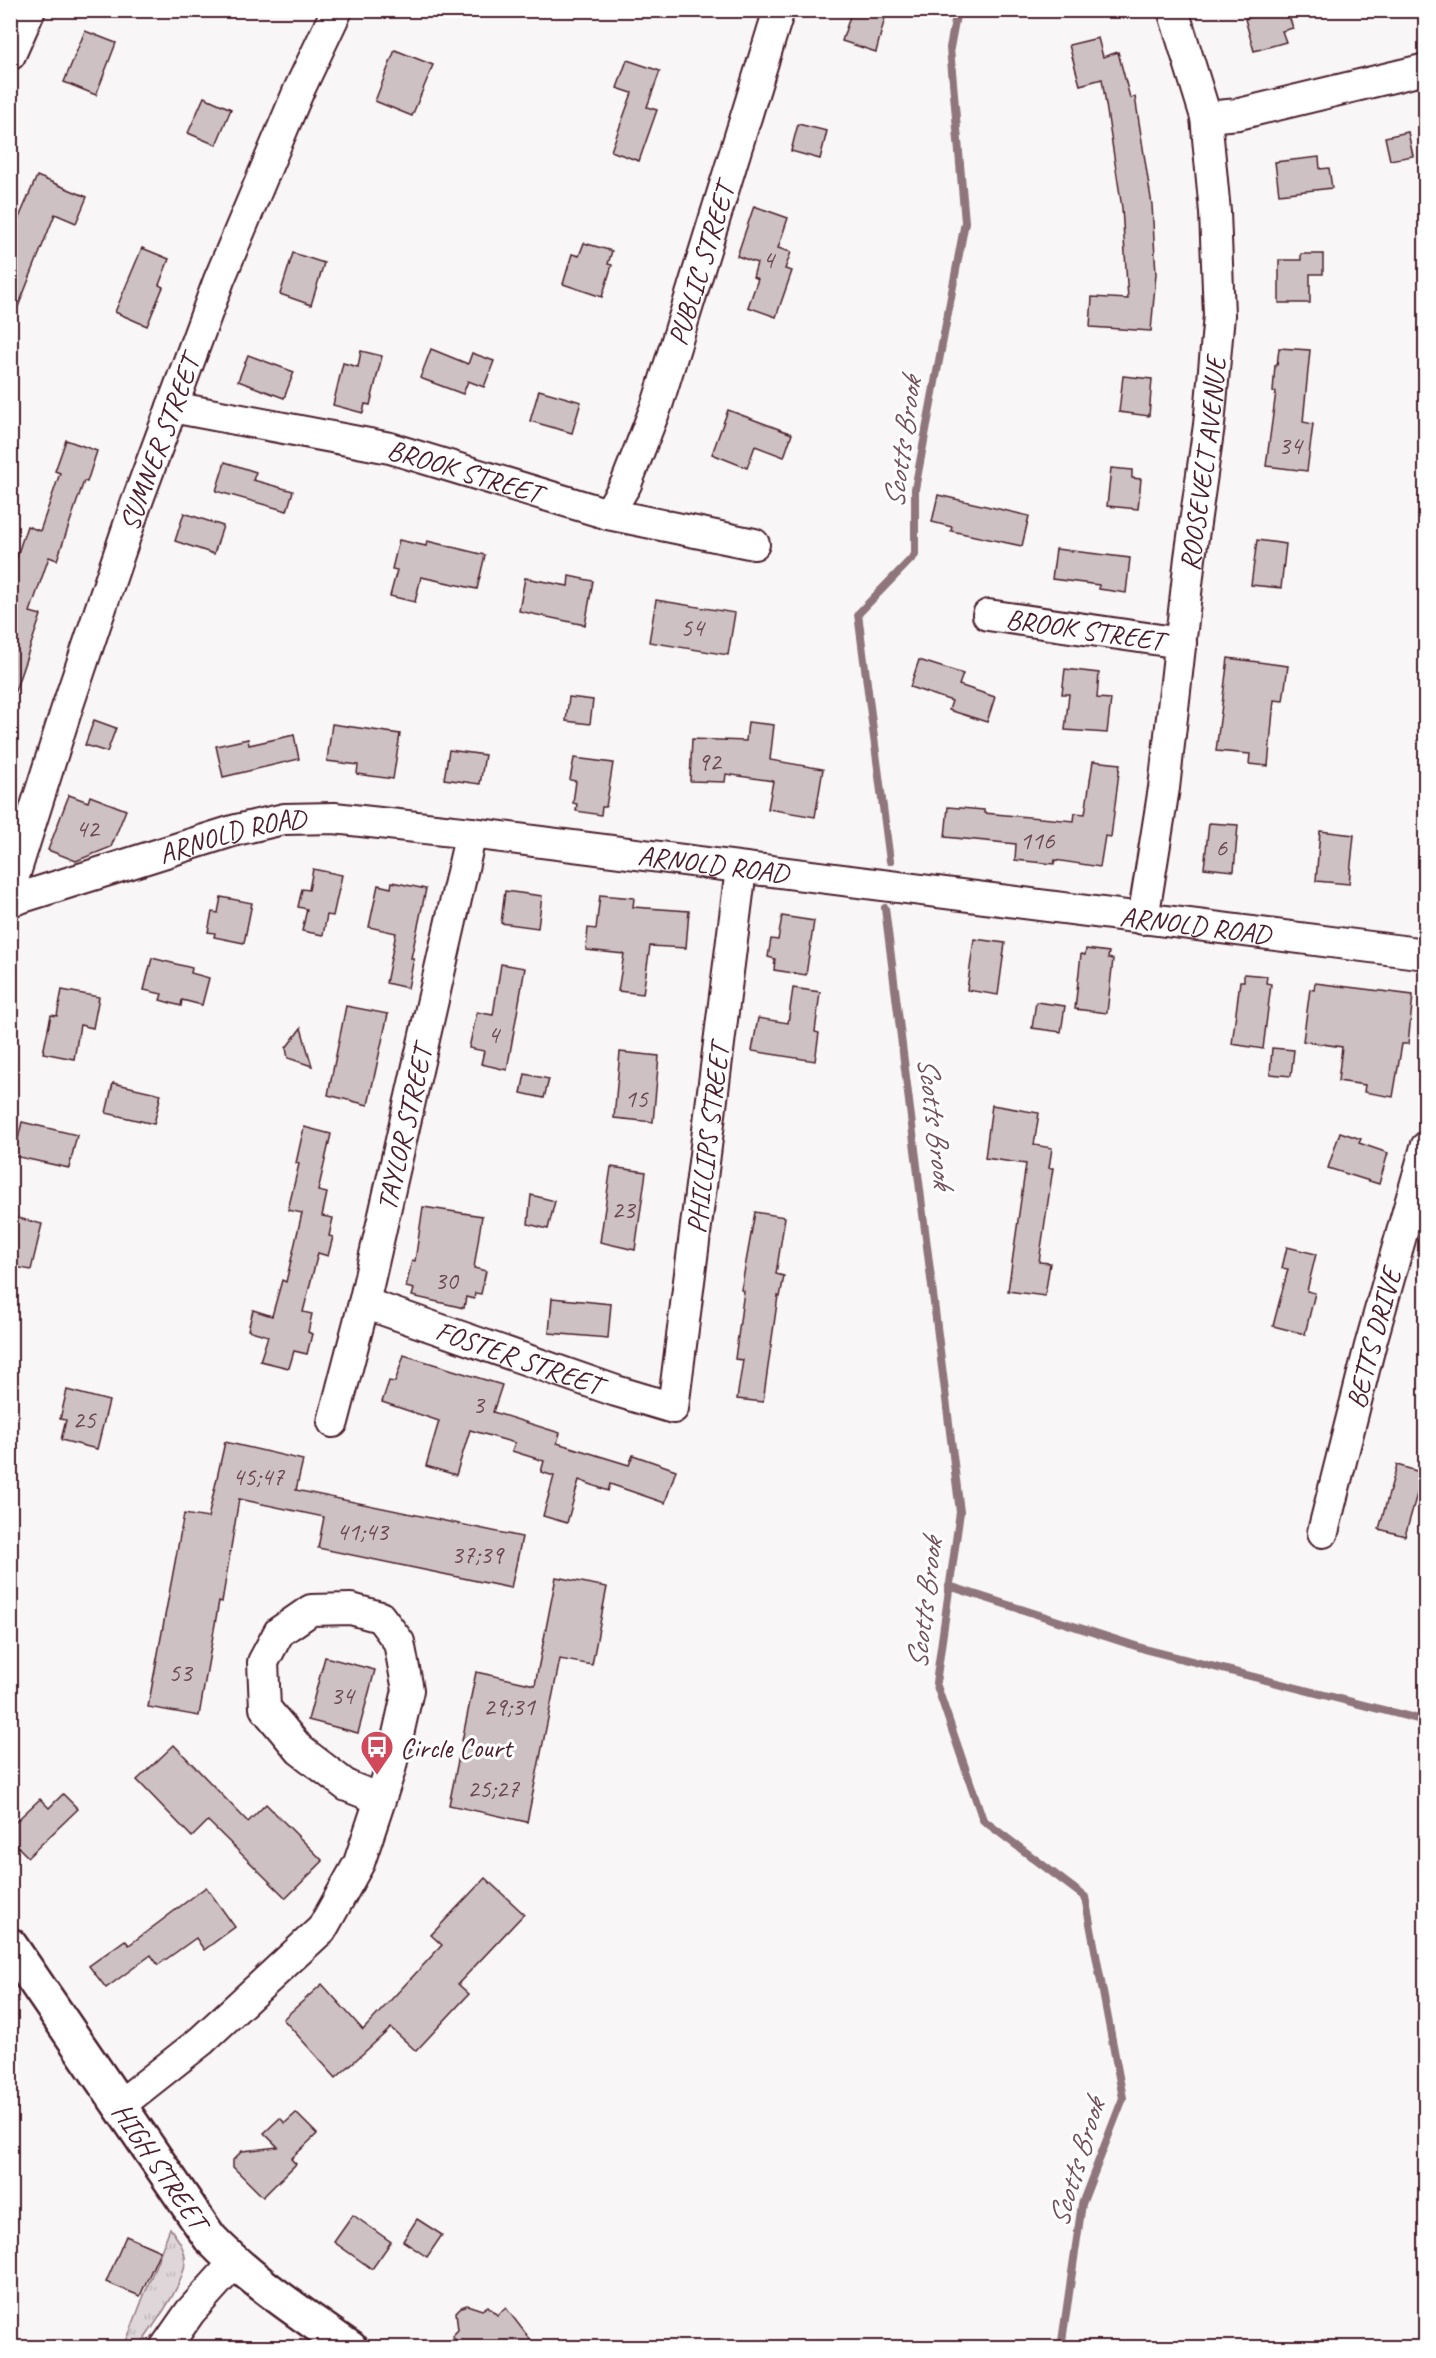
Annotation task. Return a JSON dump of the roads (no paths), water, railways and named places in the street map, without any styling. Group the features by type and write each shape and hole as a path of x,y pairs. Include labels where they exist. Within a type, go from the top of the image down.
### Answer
{"street":[{"path":"10,55 30,10"},
{"name":"SUMNER STREET","path":"10,889 67,708 135,507 219,280 299,90 338,10"},
{"name":"PUBLIC STREET","path":"608,514 626,484 658,402 779,10"},
{"name":"ROOSEVELT AVENUE","path":"1143,919 1164,788 1209,425 1218,315 1215,212 1206,117 1173,10"},
{"path":"1206,117 1239,114 1425,69"},
{"name":"BROOK STREET","path":"172,407 390,448 608,514 754,544"},
{"name":"BROOK STREET","path":"988,615 1181,644"},
{"name":"ARNOLD ROAD","path":"10,901 236,830 284,819 334,818 471,833 1425,954"},
{"name":"TAYLOR STREET","path":"333,1422 364,1303 471,833"},
{"name":"PHILLIPS STREET","path":"673,1408 741,869"},
{"name":"BETTS DRIVE","path":"1323,1532 1370,1346 1425,1147"},
{"name":"FOSTER STREET","path":"364,1303 616,1391 673,1408"},
{"path":"120,2105 201,2041 322,1929 359,1863 390,1770 408,1690 399,1642 380,1617 351,1610 311,1610 279,1632 263,1662 265,1708 300,1750 347,1786 380,1799"},
{"name":"HIGH STREET","path":"10,1945 210,2238 234,2264 350,2348"},
{"path":"165,2348 190,2312 234,2264"}],"waterway":[{"name":"Scotts Brook","path":"890,861 858,614 915,555 915,489 965,222 950,48 957,10"},
{"name":"Scotts Brook","path":"885,908 960,1512 936,1683 983,1820 1085,1897 1123,2098 1082,2204 1061,2348"},
{"path":"949,1586 1148,1650 1426,1721"}],"place":[{"name":"Circle Court","path":"377,1776"}]}
